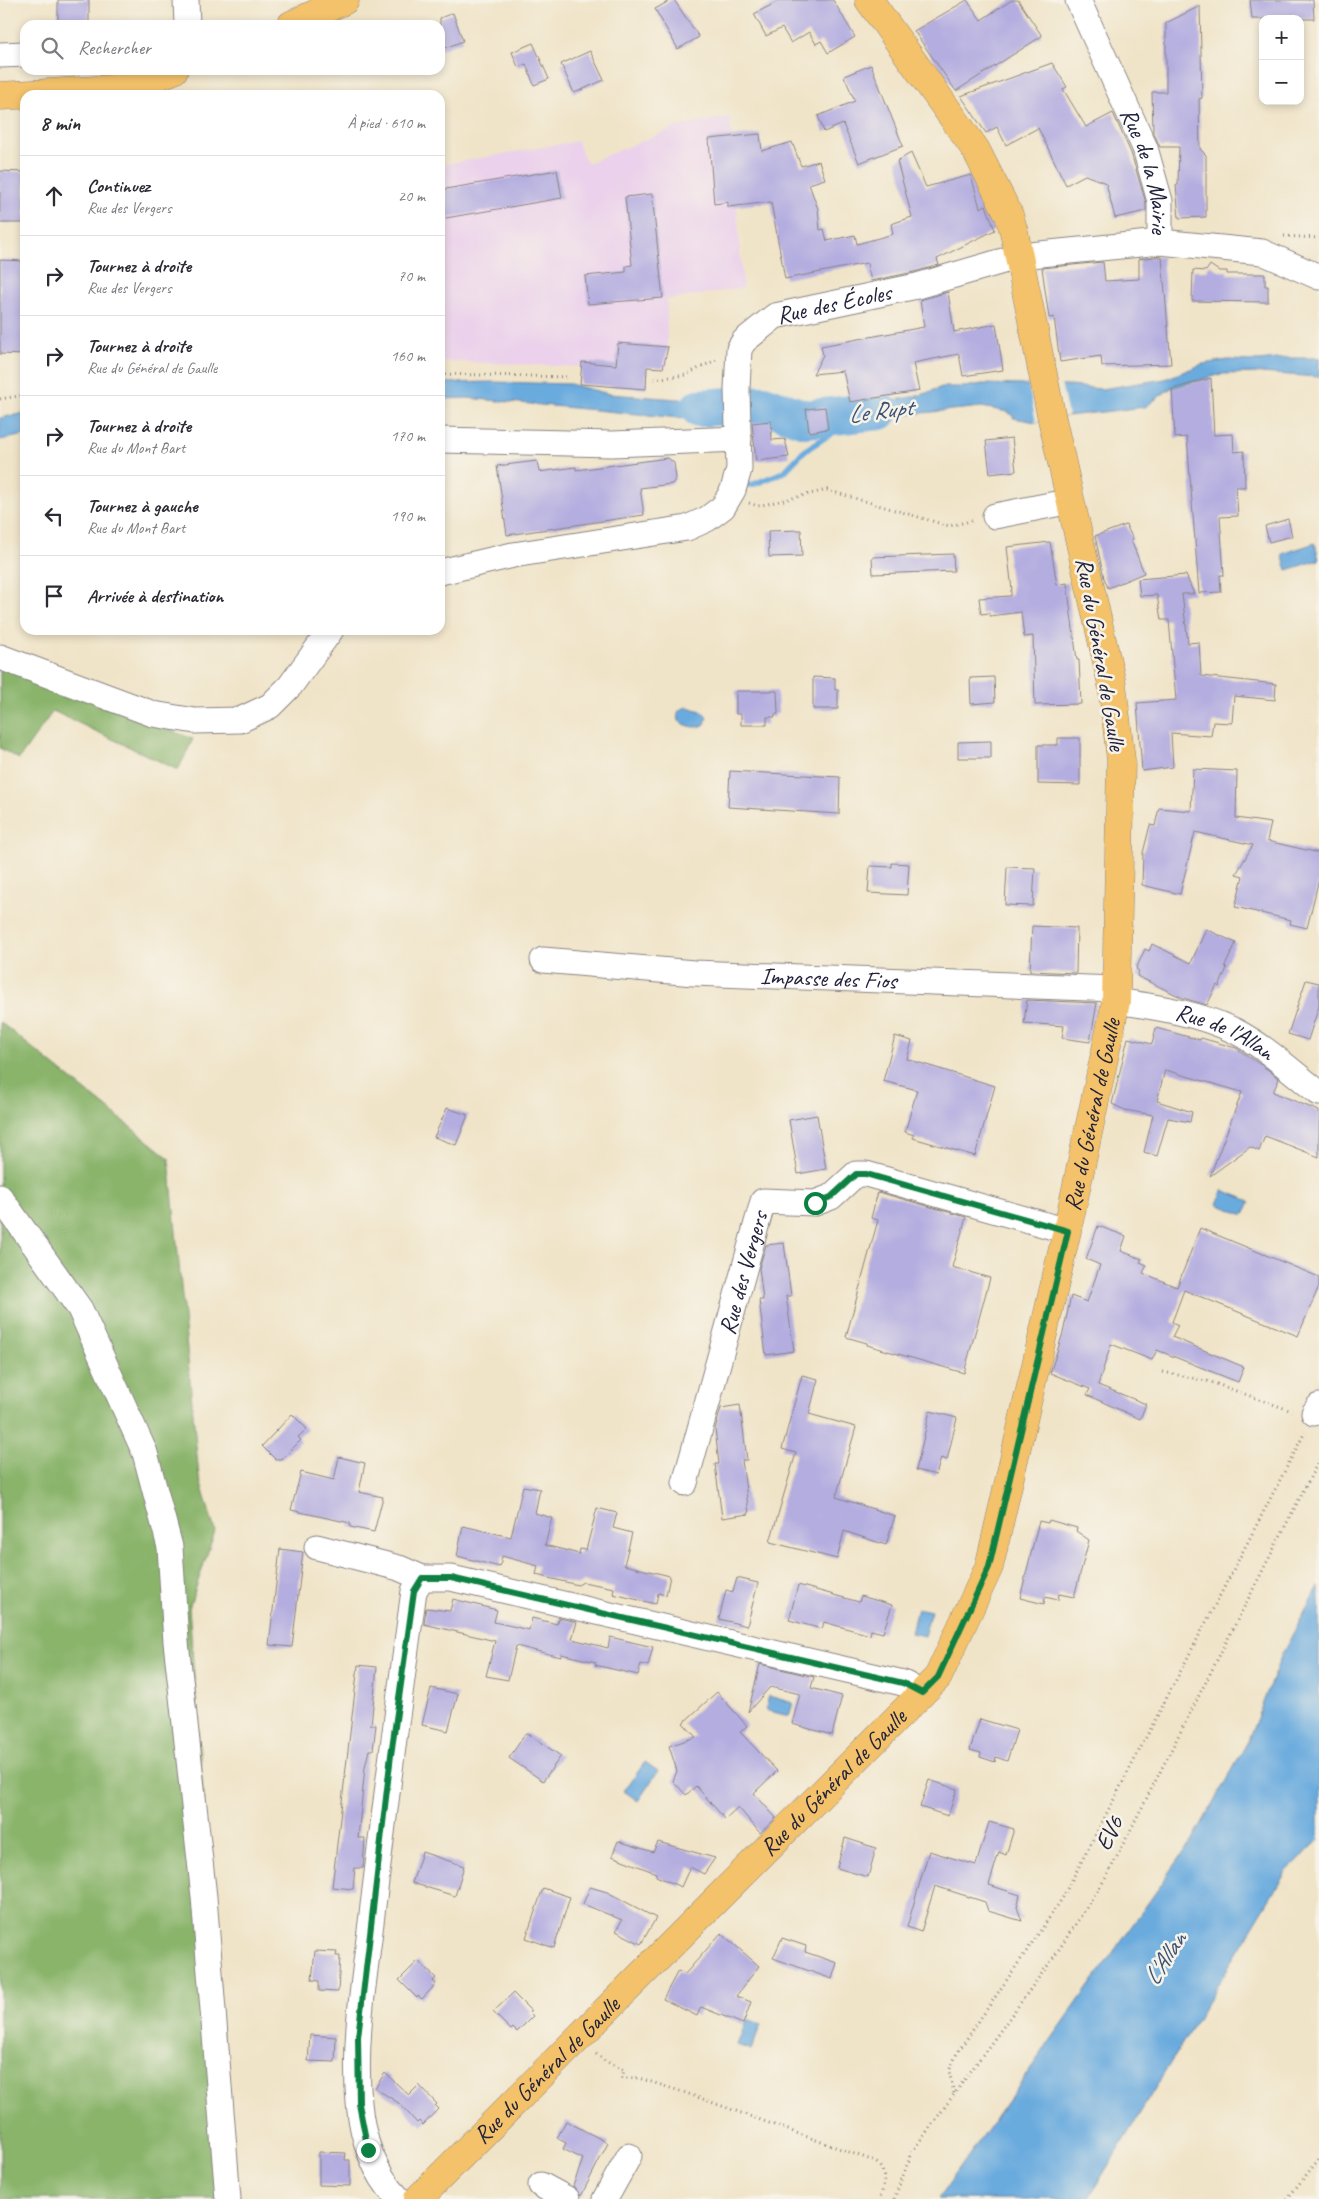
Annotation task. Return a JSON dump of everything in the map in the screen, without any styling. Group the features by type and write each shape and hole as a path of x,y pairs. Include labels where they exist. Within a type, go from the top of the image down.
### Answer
{"main road":[{"path":"302,20 345,0"},
{"name":"Rue du Général de Gaulle","path":"418,2199 938,1677 989,1567 1068,1231 1116,995 1121,760 1112,684 1043,376 1020,256 1010,215 976,150 877,3"},
{"path":"134,90 162,75"},
{"path":"0,96 20,95"}],"street":[{"path":"186,0 187,20"},
{"name":"Rue de la Mairie","path":"1020,256 1160,242 1160,201 1145,148 1078,0"},
{"path":"0,54 20,54"},
{"path":"1160,242 1262,252 1319,277"},
{"name":"Rue des Écoles","path":"739,349 744,341 775,316 917,286 1020,256"},
{"path":"445,571 512,555 687,528 707,519 723,507 730,496 739,470 737,389 739,349"},
{"path":"445,440 612,444 738,430"},
{"path":"995,516 1071,501"},
{"path":"0,657 154,714 194,721 240,720 270,706 284,693 327,635"},
{"name":"Impasse des Fios","path":"543,960 694,972 1116,995"},
{"name":"Rue de l'Allan","path":"1116,995 1175,1010 1234,1031 1260,1047 1319,1093"},
{"name":"Rue des Vergers","path":"684,1483 763,1201 815,1203 831,1197 856,1174 866,1174 1068,1231"},
{"path":"0,1197 80,1309 145,1453 170,1547 176,1642 204,1897 228,2199"},
{"path":"317,1548 400,1568 422,1578 451,1578 903,1683 922,1693"},
{"path":"399,2199 389,2189 368,2150 359,2104 358,2037 391,1755 414,1591 422,1578"},
{"path":"605,2199 629,2156"},
{"path":"541,2185 567,2199"}],"path":[{"path":"654,379 685,375 739,349"},
{"path":"445,374 570,377"},
{"path":"0,400 20,396"},
{"path":"730,496 758,506 828,490 949,526 995,516"},
{"path":"954,2093 949,2071 957,2053 1062,1899 1317,1409 1292,1410 1211,1382 1163,1372"},
{"name":"EV6","path":"894,2199 912,2152 1056,1954 1107,1876 1319,1460"},
{"path":"578,2039 605,2061 624,2070 622,2078 639,2078 686,2093 874,2162 881,2167 884,2175 880,2199"},
{"path":"1287,2199 1319,2159"}],"shaded area":[{"path":"730,117 743,288 667,300 667,367 581,367 445,361 445,164 577,141 587,163 680,126"}],"green space":[{"path":"0,665 193,739 178,770 53,711 19,759 0,748"},
{"path":"0,1022 169,1158 199,1477 215,1531 189,1608 225,2087 229,2199 0,2199"}],"water":[{"path":"1286,358 1319,358 1319,377 1260,373 1221,374 1171,388 1145,407 1068,416 1036,422 1013,418 1008,412 982,407 892,416 828,429 825,407 860,407 921,395 942,387 965,387 982,384 1070,386 1101,389 1165,379 1203,364 1228,360 1259,361"},
{"path":"445,383 570,384 609,394 677,399 732,396 727,414 680,418 467,398 445,399"},
{"path":"20,414 20,436 0,440 0,418"},
{"path":"1315,543 1319,560 1287,570 1282,554"},
{"path":"688,707 701,711 707,716 705,724 699,727 692,727 679,721 678,712"},
{"path":"1223,1190 1250,1201 1244,1215 1217,1204"},
{"name":"L'Allan","path":"1319,1586 1319,1840 1286,1872 1088,2199 938,2199 1192,1841 1248,1741 1282,1654"},
{"path":"917,1608 931,1611 924,1636 911,1633"},
{"path":"769,1696 793,1703 789,1716 765,1710"},
{"path":"645,1762 658,1771 638,1801 624,1791"},
{"path":"747,2019 761,2024 751,2050 737,2045"}],"pier":[{"path":"1028,383 1061,383 1068,416 1036,422"}],"building":[{"path":"58,0 89,0 89,20 58,20"},
{"path":"674,0 699,37 678,49 655,9"},
{"path":"781,0 833,0 855,37 828,53 821,41 816,44 809,32 791,43 782,28 766,36 754,14"},
{"path":"967,0 981,20 1012,0 1018,0 1042,36 956,91 914,31"},
{"path":"1250,0 1313,0 1314,19 1304,19 1304,15 1259,15 1259,19 1252,19"},
{"path":"1200,6 1202,98 1199,99 1200,149 1206,155 1206,217 1179,218 1176,185 1178,185 1179,147 1160,147 1153,131 1152,92 1166,92 1166,23"},
{"path":"453,13 463,41 445,48 445,20 440,20 440,18"},
{"path":"533,43 549,79 534,85 526,64 518,67 512,52"},
{"path":"590,51 604,80 574,93 561,64"},
{"path":"1052,63 1067,87 1063,89 1086,127 1113,113 1131,153 1146,203 1146,211 1115,218 1106,183 1085,175 1066,185 1038,128 1006,145 997,127 986,133 961,96"},
{"path":"871,65 903,146 859,163 843,124 824,132 818,116 855,101 844,76"},
{"path":"760,134 762,151 792,142 801,166 819,161 825,179 809,184 818,209 820,230 824,229 827,241 855,235 857,244 893,234 891,224 912,217 897,161 911,153 926,187 971,175 980,208 986,205 995,230 937,259 939,265 914,272 871,281 867,263 785,279 771,202 728,207 728,202 714,204 709,139"},
{"path":"557,170 562,198 445,218 445,189"},
{"path":"0,171 20,172 20,223 0,223"},
{"path":"652,194 663,298 588,304 585,276 626,272 626,266 632,265 625,197"},
{"path":"1162,257 1171,364 1102,366 1101,356 1060,362 1054,317 1049,318 1042,268 1103,262 1105,281 1139,279 1139,259"},
{"path":"0,260 20,261 20,355 0,354"},
{"path":"1210,265 1219,271 1227,271 1227,274 1265,274 1265,286 1268,286 1268,302 1192,301 1193,270 1206,271"},
{"path":"948,292 954,332 996,324 1003,370 963,376 959,354 913,363 919,391 850,402 843,371 813,374 823,355 821,346 924,327 920,300"},
{"path":"618,343 668,347 663,368 647,367 646,389 580,384 582,362 616,365"},
{"path":"1211,378 1214,435 1233,434 1234,452 1244,451 1245,487 1236,487 1238,516 1220,517 1224,575 1220,575 1221,592 1199,593 1187,437 1175,438 1172,389"},
{"path":"825,407 828,429 809,432 806,409"},
{"path":"771,421 772,440 785,439 789,457 756,461 752,423"},
{"path":"1012,438 1016,471 990,474 986,441"},
{"path":"668,458 674,463 676,478 672,484 640,488 644,515 507,535 497,466 537,461 539,472 576,467 576,470"},
{"path":"1288,519 1292,536 1269,542 1265,526"},
{"path":"1126,525 1133,539 1131,540 1144,573 1108,588 1095,536"},
{"path":"801,530 802,556 769,557 768,531"},
{"path":"1050,542 1057,585 1067,583 1077,660 1079,660 1081,704 1035,705 1033,636 1024,637 1021,612 990,616 989,613 981,614 979,598 1011,596 1007,547"},
{"path":"953,554 954,571 873,574 872,557"},
{"path":"1186,575 1194,594 1182,594 1188,643 1199,642 1201,676 1276,684 1275,700 1234,696 1232,723 1213,722 1211,736 1171,733 1173,767 1142,771 1137,703 1176,700 1169,620 1161,620 1157,595 1140,596 1138,579"},
{"path":"813,677 835,678 835,690 838,690 838,709 813,709"},
{"path":"994,677 995,702 971,704 970,678"},
{"path":"736,691 777,691 778,714 775,714 775,717 767,717 767,725 741,725 741,714 736,714"},
{"path":"1058,738 1080,738 1080,785 1038,784 1038,745 1058,745"},
{"path":"991,741 991,758 958,758 958,742"},
{"path":"1193,769 1237,771 1236,818 1271,823 1267,841 1319,853 1319,879 1307,928 1290,924 1291,920 1235,907 1243,876 1236,874 1253,845 1195,832 1180,894 1142,885 1143,853 1150,825 1155,826 1159,808 1191,811"},
{"path":"730,771 840,777 839,814 728,807"},
{"path":"892,863 909,864 907,895 868,893 870,866 892,867"},
{"path":"1007,867 1035,868 1033,906 1005,905"},
{"path":"1032,926 1077,928 1076,973 1030,971"},
{"path":"1206,929 1236,943 1225,966 1227,968 1219,987 1217,985 1207,1005 1183,998 1137,976 1139,971 1136,969 1145,949 1149,951 1152,944 1191,963"},
{"path":"1306,980 1319,983 1319,1006 1308,1040 1288,1034"},
{"path":"1027,1000 1097,1003 1090,1042 1062,1038 1064,1026 1024,1023"},
{"path":"1156,1028 1236,1048 1270,1071 1279,1079 1273,1092 1319,1111 1319,1157 1265,1136 1259,1151 1250,1147 1210,1176 1242,1092 1165,1070 1157,1101 1192,1112 1190,1122 1168,1118 1157,1156 1144,1152 1153,1115 1125,1110 1112,1104 1128,1038 1152,1044"},
{"path":"895,1036 912,1041 907,1059 995,1086 975,1156 913,1138 914,1135 905,1132 917,1090 883,1081"},
{"path":"447,1108 468,1115 456,1145 434,1137"},
{"path":"817,1115 826,1169 798,1174 789,1120"},
{"path":"878,1192 966,1217 952,1267 990,1278 964,1373 867,1345 867,1343 846,1337 878,1220 871,1218"},
{"path":"1098,1226 1126,1236 1121,1251 1142,1259 1140,1262 1147,1265 1143,1273 1177,1287 1200,1228 1319,1277 1319,1286 1298,1336 1184,1290 1172,1322 1178,1325 1172,1337 1244,1367 1238,1382 1157,1350 1152,1360 1111,1344 1098,1385 1146,1404 1140,1419 1087,1395 1090,1389 1050,1373 1063,1333 1071,1296 1087,1302 1100,1265 1086,1259"},
{"path":"784,1243 791,1296 786,1296 794,1351 766,1355 759,1300 763,1300 759,1268 766,1245"},
{"path":"802,1375 818,1379 809,1414 856,1427 836,1497 895,1516 886,1545 844,1531 837,1559 770,1542 796,1453 782,1449"},
{"path":"740,1405 747,1460 742,1460 749,1514 722,1518 715,1464 719,1464 715,1429 721,1408"},
{"path":"930,1411 957,1418 947,1460 941,1458 936,1475 916,1470"},
{"path":"292,1414 307,1429 298,1437 301,1440 282,1459 275,1459 262,1446"},
{"path":"339,1457 365,1463 359,1492 383,1497 374,1532 350,1527 350,1523 291,1510 301,1472 334,1480"},
{"path":"523,1486 540,1489 535,1513 552,1518 545,1545 579,1554 580,1549 586,1550 597,1508 617,1513 613,1528 632,1533 624,1565 670,1576 666,1595 658,1593 656,1604 613,1594 614,1588 583,1582 578,1585 536,1575 538,1566 502,1556 500,1567 457,1556 463,1526 511,1537"},
{"path":"1049,1520 1077,1528 1076,1531 1089,1540 1074,1597 1059,1594 1058,1600 1045,1597 1044,1604 1020,1598 1039,1521 1048,1523"},
{"path":"280,1549 303,1552 292,1647 269,1645"},
{"path":"737,1578 758,1583 747,1626 719,1619 726,1590 733,1592"},
{"path":"798,1585 859,1602 861,1596 892,1605 883,1633 871,1630 870,1635 824,1622 822,1629 789,1620"},
{"path":"453,1599 497,1610 494,1622 529,1630 532,1618 557,1624 559,1618 577,1622 572,1639 608,1648 610,1637 653,1647 648,1666 641,1664 638,1675 595,1665 596,1662 561,1654 561,1657 516,1646 508,1680 486,1676 495,1641 424,1624 426,1608 450,1611"},
{"path":"760,1664 814,1677 811,1688 842,1696 832,1735 792,1724 800,1694 770,1687 748,1712"},
{"path":"358,1665 377,1667 371,1725 376,1725 373,1750 369,1750 365,1767 358,1838 365,1838 363,1868 355,1868 353,1889 332,1887"},
{"path":"431,1688 458,1694 448,1731 422,1725"},
{"path":"717,1692 747,1726 740,1732 777,1771 754,1793 776,1818 760,1833 738,1807 725,1819 696,1786 686,1795 673,1781 677,1771 669,1746 696,1737 683,1723"},
{"path":"980,1719 1017,1730 1007,1761 996,1757 995,1762 980,1757 981,1753 970,1750"},
{"path":"526,1733 561,1756 543,1781 509,1758"},
{"path":"929,1780 957,1789 948,1816 920,1807"},
{"path":"989,1822 1014,1829 1006,1855 999,1852 989,1885 1020,1895 1017,1907 1022,1921 988,1911 985,1902 935,1886 921,1932 907,1927 929,1851 976,1865"},
{"path":"845,1838 876,1848 868,1877 837,1868"},
{"path":"618,1841 653,1852 658,1842 715,1858 704,1874 690,1867 681,1887 656,1876 656,1873 612,1856"},
{"path":"422,1852 464,1866 455,1896 412,1883"},
{"path":"590,1887 607,1892 656,1918 641,1944 616,1931 622,1920 583,1904"},
{"path":"543,1888 570,1897 554,1948 526,1938"},
{"path":"721,1933 759,1966 736,1996 751,2002 743,2024 701,2007 697,2016 663,1999 678,1971 685,1974"},
{"path":"782,1938 806,1946 805,1952 837,1963 832,1979 773,1958"},
{"path":"315,1951 337,1952 336,1956 340,1956 338,1992 319,1991 319,1981 312,1980"},
{"path":"418,1961 436,1978 433,1981 436,1984 422,1999 418,1996 417,1998 399,1980"},
{"path":"513,1993 531,2011 529,2012 533,2016 517,2032 513,2028 511,2030 493,2012"},
{"path":"310,2035 336,2037 335,2062 308,2061"},
{"path":"385,2073 409,2095 419,2085 437,2104 435,2106 438,2109 423,2125 419,2121 417,2123 400,2104 375,2088"},
{"path":"566,2121 608,2143 581,2196 573,2186 583,2159 563,2149 566,2143 557,2138"},
{"path":"319,2152 346,2153 345,2160 350,2160 350,2186 319,2185"}],"waterway":[{"name":"Le Rupt","path":"699,408 763,404 805,419 879,411"},
{"path":"743,484 752,485 784,472 804,451 832,433 843,421"}],"route":[{"path":"368,2150 359,2104 358,2037 391,1755 414,1591 422,1578 451,1578 903,1683 922,1693 938,1677 989,1567 1068,1231 866,1174 856,1174 831,1197 815,1203"}]}
